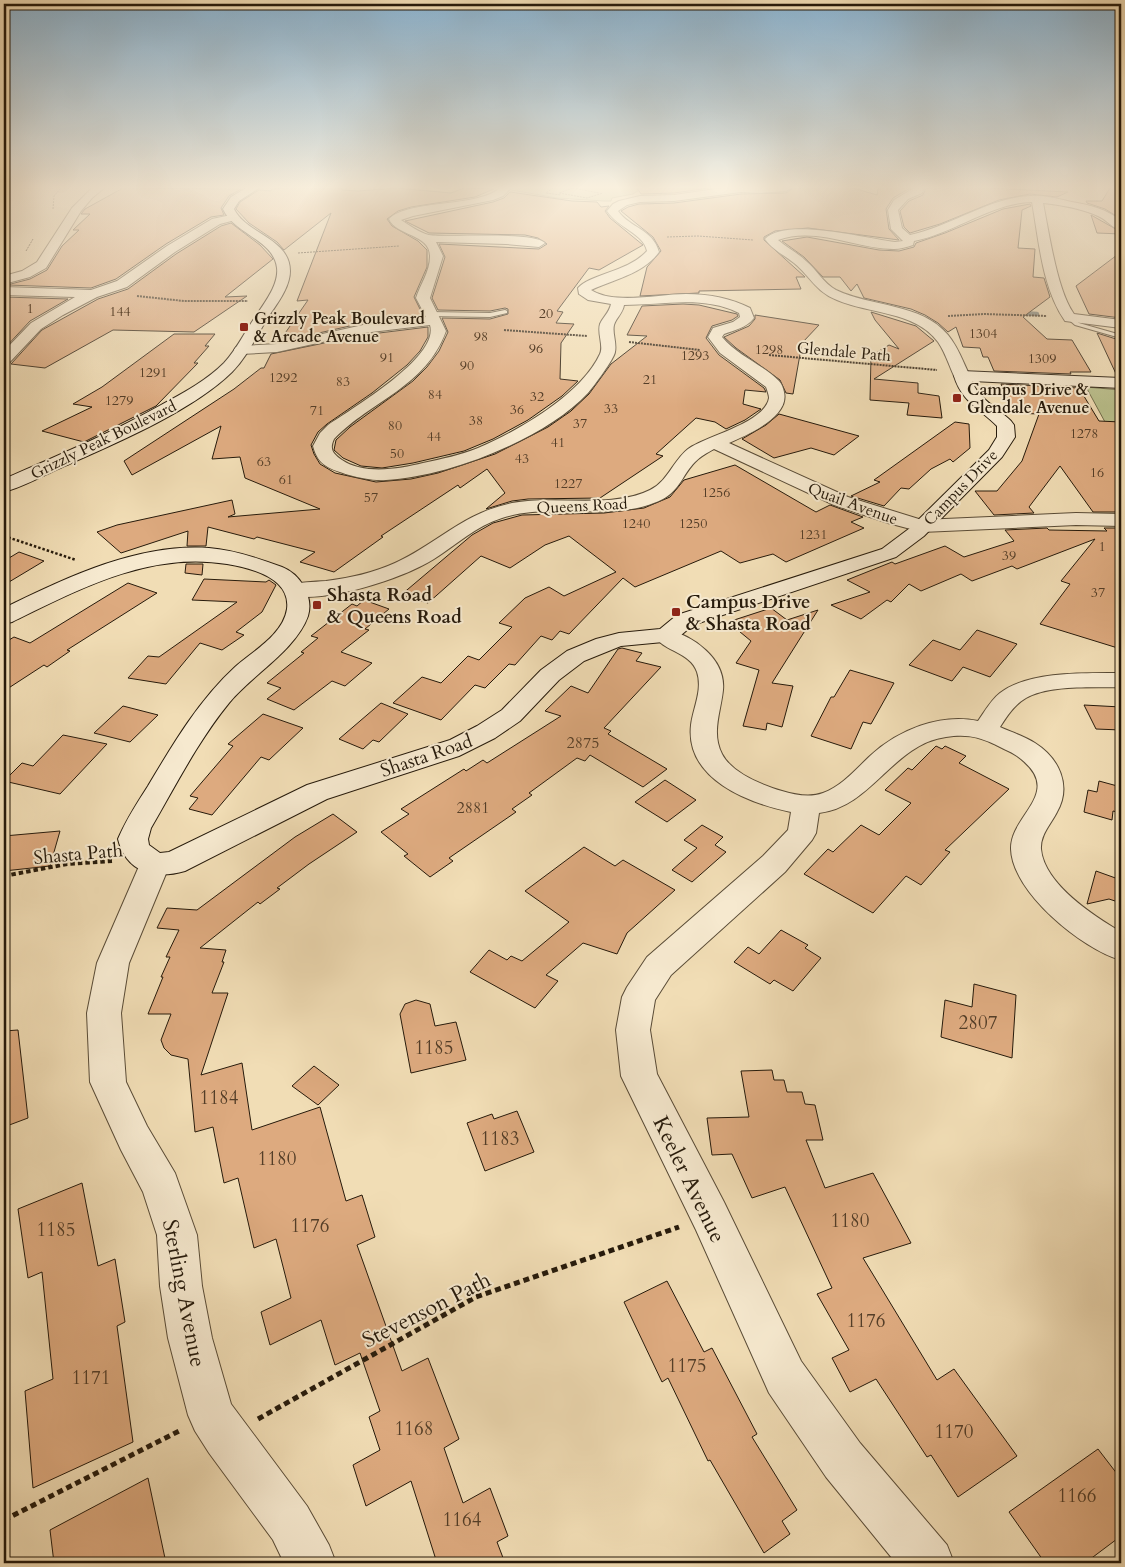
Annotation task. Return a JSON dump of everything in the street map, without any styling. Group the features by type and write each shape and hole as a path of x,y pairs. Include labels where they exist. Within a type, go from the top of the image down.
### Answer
{"street":[{"path":"4,280 26,274 42,266 45,261"},
{"path":"4,360 36,326 58,312 135,276 155,261"},
{"name":"Grizzly Peak Boulevard","path":"4,486 114,437 173,406 204,387 225,370 242,350 282,280 284,269 281,261"},
{"path":"436,261 422,298 439,331 436,339 414,371 334,429 326,437 322,446 325,457 338,466 350,471 384,475 406,473 483,452 511,439 559,409 583,389 608,353 607,325 616,312 618,301"},
{"path":"643,261 632,269 585,288 584,291 592,296 618,301 692,298 709,299 732,304 745,311 747,318 715,334 715,338 725,350"},
{"name":"Campus Drive","path":"666,636 685,620 889,553 922,526 996,453 1006,437 1004,425 995,414 977,402 966,388 944,341 932,329 910,317 849,300 829,292 816,282 801,261"},
{"path":"1049,261 1062,308 1070,318 1119,330"},
{"path":"4,291 99,292"},
{"path":"242,350 277,348 363,329 432,317"},
{"name":"Queens Road","path":"296,590 322,589 378,578 417,560 476,520 501,511 534,507 599,506 646,499 659,494 676,480 688,459 713,442 746,428 767,415 777,402 778,391 768,380 725,350"},
{"path":"961,374 1121,383"},
{"name":"Quail Avenue","path":"713,442 809,488 901,522 922,526 1076,519 1121,520"},
{"path":"4,617 104,570 149,559 186,554 211,554 262,565 285,577 296,590 298,609 292,623 278,641 235,680 198,727 137,828 133,839 136,851 155,864"},
{"name":"Shasta Road","path":"155,864 174,863 317,792 450,750 472,740 492,729 519,708 550,675 566,662 597,645 619,638 645,635 666,636 696,653 706,665 713,686 704,727 705,744 712,761 727,776 754,791 780,800 806,805 825,803 848,792 900,745 924,734 952,728 985,730 1026,750 1044,767 1052,782 1052,794 1045,810 1031,828 1026,850 1032,870 1045,889 1083,924 1121,947"},
{"path":"985,730 1008,697 1030,688 1056,683 1121,680"},
{"name":"Keeler Avenue","path":"806,805 802,833 774,864 660,966 639,997 633,1030 640,1076 710,1216 784,1377 843,1460 929,1563"},
{"name":"Sterling Avenue","path":"155,864 113,963 104,1013 108,1082 134,1138 161,1186 177,1234 180,1286 190,1338 218,1426 290,1523 311,1563"}],"lane":[{"path":"432,317 490,315 505,312"}],"path":[{"path":"99,292 184,301 249,301 246,314 262,316"},
{"path":"946,316 984,314 1070,318"},
{"path":"501,330 570,336"},
{"path":"626,342 704,350"},
{"name":"Glendale Path","path":"725,350 961,374"},
{"path":"4,536 104,570"},
{"name":"Shasta Path","path":"4,876 67,864 117,861 155,864"},
{"name":"Stevenson Path","path":"4,1520 218,1426 476,1297 710,1216"}],"green space":[{"path":"1086,387 1121,390 1121,465 1114,465 1105,422"}],"building":[{"path":"53,261 142,261 116,279 91,288 7,285 30,279 47,270"},
{"path":"166,261 270,261 225,297 247,296 194,332 113,330 45,368 11,364 42,330 98,299 128,289"},
{"path":"312,261 427,261 427,267 414,297 423,315 363,323 279,342 308,300 297,301"},
{"path":"444,261 615,261 599,270 589,268 557,311 563,312 556,323 574,324 561,343 560,379 578,381 562,396 528,420 493,439 464,451 382,468 361,466 343,458 334,450 336,440 350,427 413,381 439,351 448,332 442,318 490,319 508,314 508,309 505,308 490,311 438,310 432,298"},
{"path":"652,261 787,261 805,277 796,277 801,289 699,291 699,293 640,296 647,267"},
{"path":"808,261 1034,261 1033,277 1044,278 1050,297 1023,317 1047,339 1072,340 1091,372 1070,372 1071,374 994,371 988,357 983,357 980,348 963,347 956,327 948,332 938,323 911,309 864,298 857,284 851,291 840,277 823,277"},
{"path":"1109,261 1121,261 1121,318 1089,314 1076,286"},
{"path":"4,297 68,299 30,321 4,349"},
{"path":"699,305 737,314 738,316 732,320 712,326 706,338 719,355 764,388 766,392 745,390 743,404 761,409 745,420 726,429 715,422 696,418 656,454 663,456 600,498 528,499 512,501 486,509 505,493 487,469 460,488 458,485 381,536 383,537 334,572 300,562 315,552 208,527 206,546 187,546 188,531 121,553 97,532 117,525 232,500 235,514 228,517 320,509 245,478 240,457 212,459 221,426 132,475 124,461 234,389 261,368 264,368 271,354 363,335 428,327 428,337 420,351 407,365 372,393 327,424 318,432 311,445 320,464 335,473 376,482 411,479 438,473 495,454 548,427 571,411 589,394 611,364 647,336 627,335 642,306"},
{"path":"871,312 916,326 934,341 874,379 918,383 918,393 939,396 942,418 907,415 909,403 870,400 871,356 889,345 899,349 875,320"},
{"path":"755,315 819,325 802,343 793,394 786,393 780,380 724,337 749,326 755,319"},
{"path":"1097,333 1116,339 1121,337 1121,376 1117,376"},
{"path":"174,334 215,334 205,346 209,346 194,363 198,363 156,406 84,442 42,431 92,407 73,404 102,387"},
{"path":"1001,384 1079,388 1099,421 1121,422 1121,512 1093,512 1060,466 1029,507 1034,513 994,515 975,491 997,491 1022,461 1039,414 1013,413"},
{"path":"779,414 859,436 834,455 811,448 774,458 742,439 766,425"},
{"path":"955,422 969,424 970,448 953,462 950,459 931,469 909,489 901,488 884,506 851,496 880,482 874,480"},
{"path":"735,465 816,512 830,505 863,517 851,522 864,528 786,562 773,554 740,563 721,551 635,587 623,578 569,634 560,631 552,640 541,636 515,665 509,664 485,688 475,685 441,720 393,703 422,677 441,683 468,656 479,660 512,627 499,623 525,598 549,587 564,596 616,572 569,536 545,545 510,568 481,556 428,603 401,595 472,535 493,523 522,515 604,513 644,508 670,497 684,480"},
{"path":"1047,528 1049,530 1107,531 1104,528 1121,528 1121,649 1040,624 1070,584 1061,581 1095,539 1017,569 1012,566 972,581 961,574 921,591 909,584 891,602 887,600 861,619 831,605 870,592 847,580 892,562 895,564 945,546 964,557 1014,541 1005,530"},
{"path":"19,552 44,561 4,585 4,561"},
{"path":"186,564 203,564 202,575 185,573"},
{"path":"204,579 266,582 269,580 276,585 262,612 236,632 244,635 222,650 200,643 166,684 128,678 148,656 159,657 237,602 192,600"},
{"path":"128,583 157,593 67,650 70,651 47,667 44,665 4,691 4,643 14,637 30,643"},
{"path":"364,600 389,609 365,629 369,630 341,652 372,663 345,686 332,681 294,710 267,699 281,688 267,683 304,653 301,652 318,638 311,636 352,604 357,606"},
{"path":"771,608 787,620 818,610 772,683 793,686 782,727 767,723 766,730 743,726 759,670 736,663 751,641 728,622"},
{"path":"977,630 1017,644 990,677 963,667 952,681 909,665 933,640 960,650"},
{"path":"622,648 642,653 636,661 661,667 604,728 611,731 608,734 667,769 643,787 590,755 585,761 577,758 529,793 532,795 512,809 516,812 449,858 453,861 430,877 404,856 408,854 381,832 409,814 401,809 464,769 466,771 483,760 487,763 561,716 545,711 571,686 588,693 618,649"},
{"path":"850,670 894,683 871,724 863,722 851,749 811,736 831,697 834,697"},
{"path":"381,703 408,714 379,742 373,740 363,749 339,739"},
{"path":"1084,705 1121,707 1121,730 1096,729"},
{"path":"123,706 158,715 130,742 94,733"},
{"path":"263,714 303,728 269,760 261,757 212,815 189,809 198,798 190,796 233,746 228,744"},
{"path":"63,735 107,744 60,794 4,781 22,763 33,766"},
{"path":"936,746 942,749 945,746 966,756 959,763 1009,789 945,850 950,852 921,885 906,876 873,913 804,874 828,849 833,852 861,825 879,835 911,803 885,790 908,768 912,770"},
{"path":"665,780 696,800 667,822 635,802"},
{"path":"1099,781 1121,787 1121,813 1113,811 1112,820 1084,812 1088,790 1097,792"},
{"path":"333,814 357,832 309,864 277,888 280,889 260,904 258,902 200,948 226,950 222,962 224,962 212,993 228,993 201,1075 242,1063 252,1130 320,1107 346,1201 362,1195 375,1237 357,1245 402,1371 428,1358 459,1439 444,1448 463,1503 490,1488 508,1536 497,1542 505,1563 437,1563 411,1481 366,1506 353,1465 380,1450 369,1417 380,1411 360,1353 335,1365 321,1320 270,1345 261,1312 291,1298 276,1239 254,1248 238,1178 224,1183 213,1127 195,1132 188,1059 171,1055 164,1048 161,1040 171,1014 148,1014 170,957 166,957 179,930 157,928 167,908 197,910 295,837"},
{"path":"702,825 723,837 715,845 726,852 692,882 672,870 697,848 684,840"},
{"path":"60,831 50,866 4,871 4,836"},
{"path":"584,847 615,866 623,860 675,890 627,933 617,954 583,943 546,975 558,981 535,1008 470,972 489,950 507,960 511,956 522,961 569,922 525,891"},
{"path":"1096,871 1121,880 1121,903 1109,899 1087,904"},
{"path":"781,930 808,945 805,948 821,958 793,991 774,980 770,984 734,962 748,947 759,954"},
{"path":"974,984 1016,995 1012,1058 941,1037 945,1000 972,1007"},
{"path":"416,1000 430,1004 435,1026 456,1022 466,1060 411,1073 400,1014 405,1004"},
{"path":"18,1030 28,1118 4,1127 4,1031"},
{"path":"314,1066 339,1085 318,1105 292,1086"},
{"path":"772,1070 774,1080 784,1080 787,1092 802,1092 805,1104 815,1105 823,1140 806,1140 825,1188 873,1173 911,1243 863,1258 937,1380 954,1369 1017,1456 958,1497 931,1455 927,1457 876,1379 850,1392 832,1358 849,1350 817,1294 832,1288 785,1187 752,1198 732,1154 712,1155 707,1118 749,1117 741,1071"},
{"path":"517,1111 534,1152 485,1171 467,1123 492,1114 494,1119"},
{"path":"82,1183 98,1266 115,1259 125,1322 117,1326 133,1442 33,1488 25,1391 53,1379 42,1272 28,1278 18,1209"},
{"path":"667,1281 704,1352 712,1348 757,1434 752,1437 797,1510 782,1521 790,1534 764,1553 710,1460 708,1461 668,1378 662,1382 624,1302"},
{"path":"1098,1449 1121,1479 1121,1536 1085,1563 1045,1563 1009,1512"},
{"path":"148,1478 166,1563 54,1563 50,1530"}],"waterway":[{"path":"1020,313 1037,314"}],"place":[{"name":"Grizzly Peak Boulevard & Arcade Avenue","path":"244,327"},
{"name":"Campus Drive & Glendale Avenue","path":"957,398"},
{"name":"Shasta Road & Queens Road","path":"317,605"},
{"name":"Campus Drive & Shasta Road","path":"676,612"}]}
